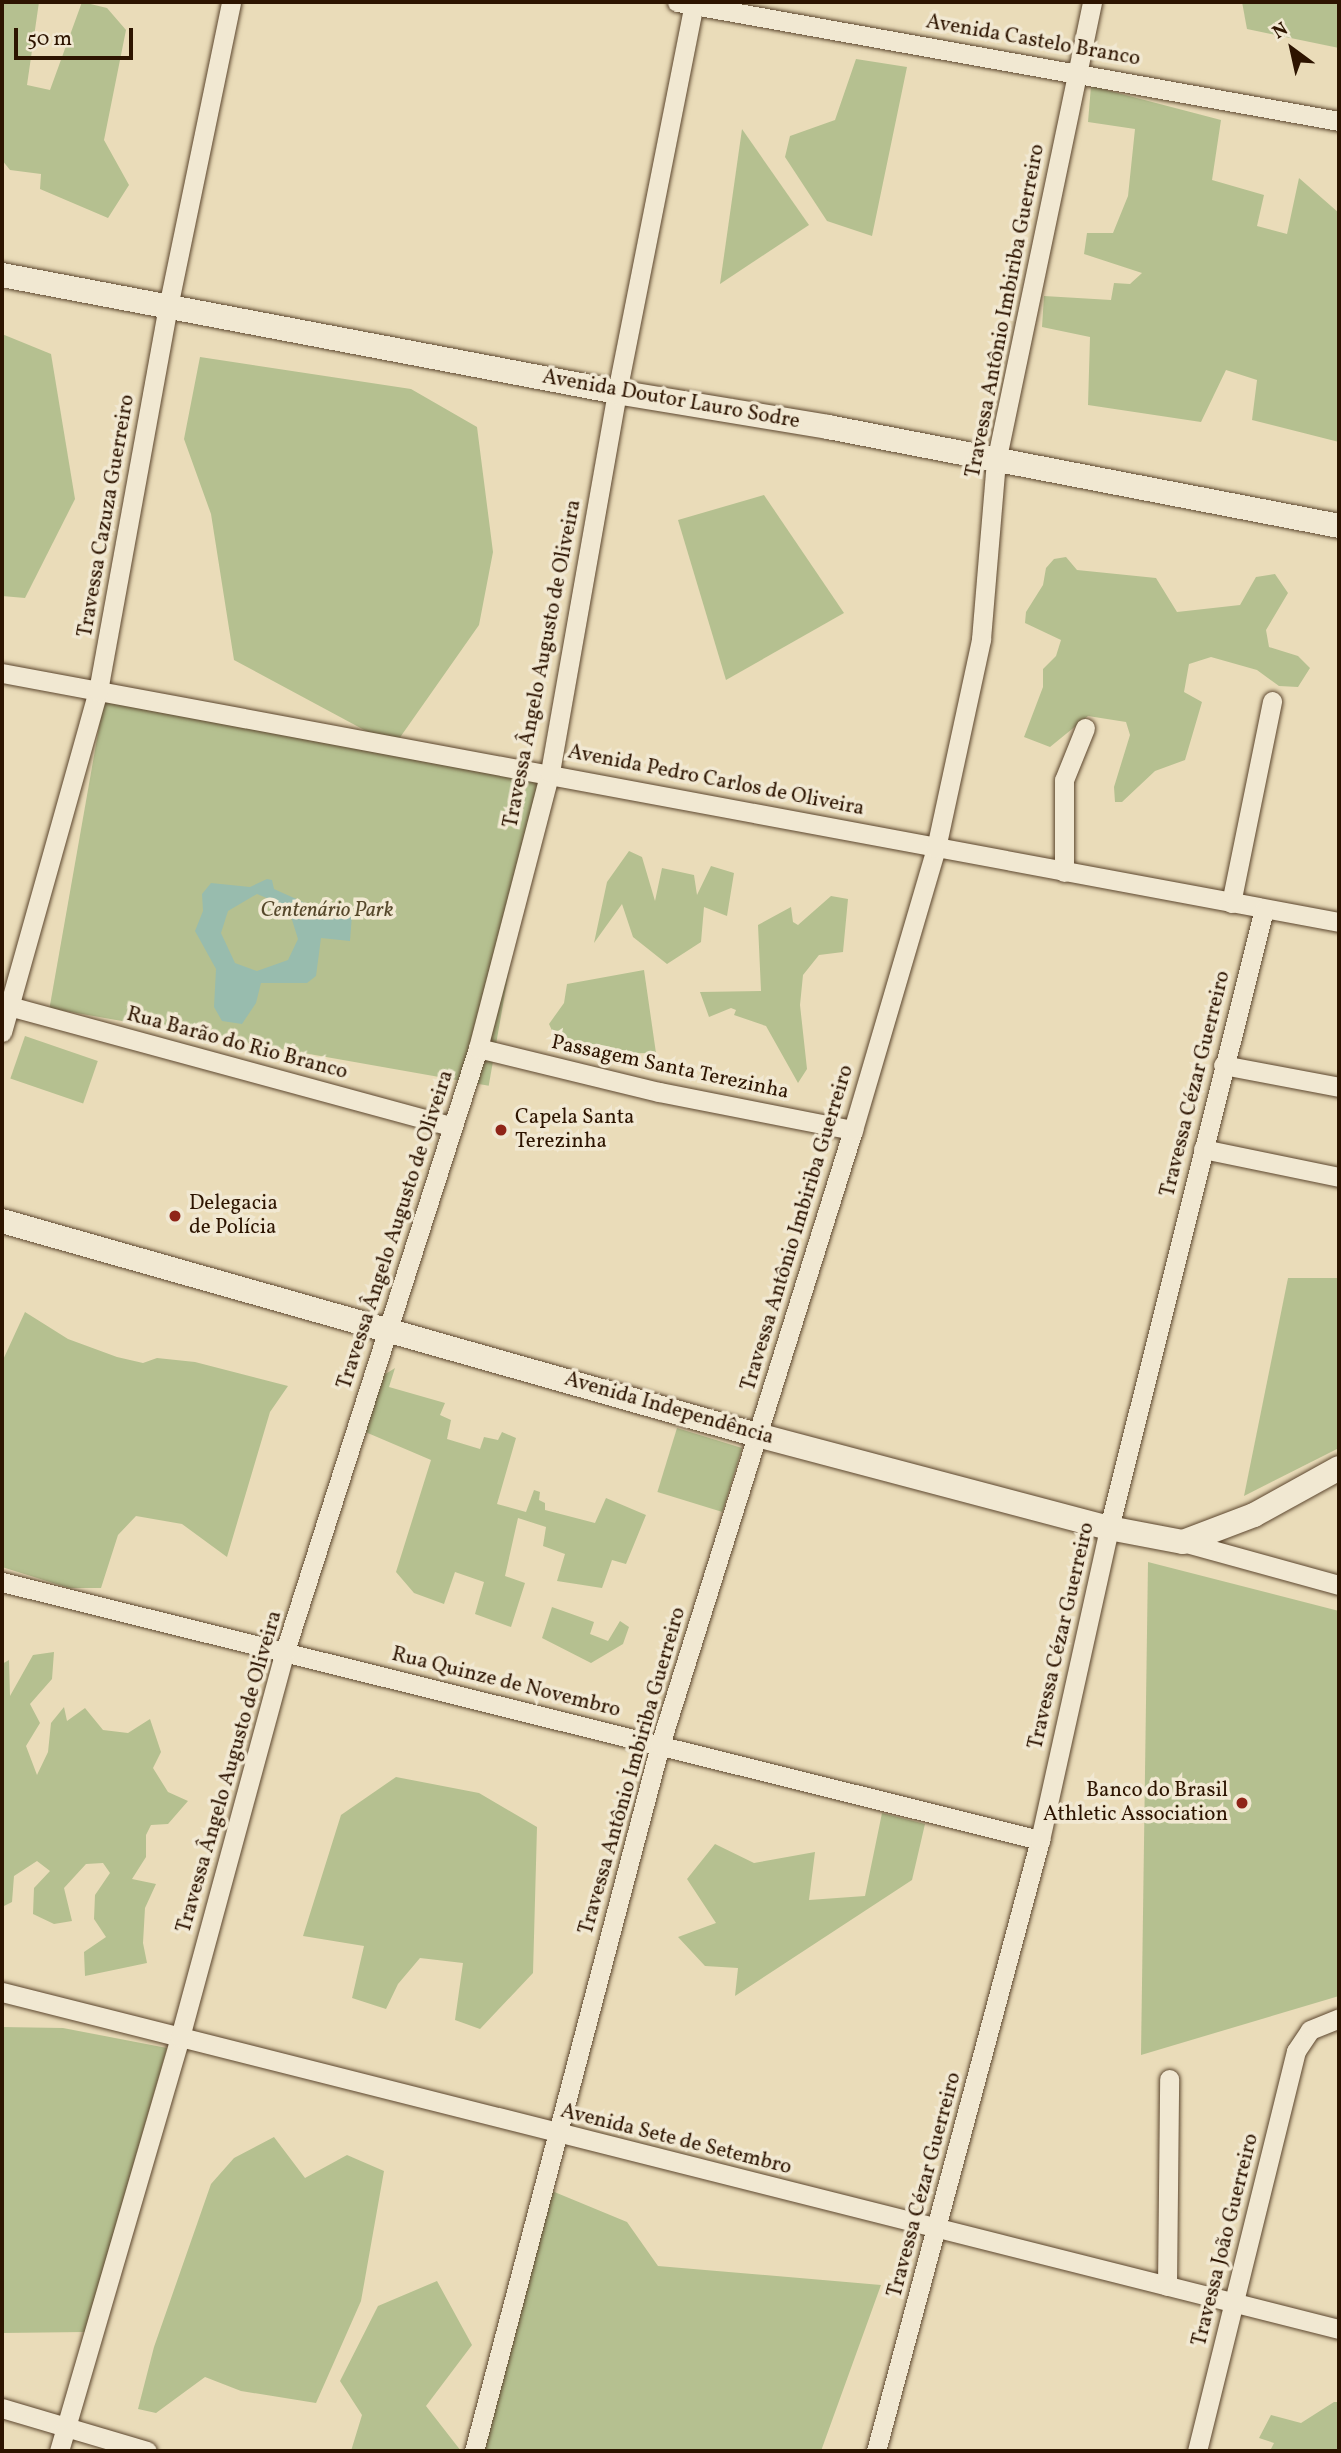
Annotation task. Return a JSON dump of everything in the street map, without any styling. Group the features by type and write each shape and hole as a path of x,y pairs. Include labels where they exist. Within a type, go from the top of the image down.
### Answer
{"street":[{"name":"Travessa Cazuza Guerreiro","path":"2,1032 98,691 168,307 231,2"},
{"name":"Travessa Antônio Imbiriba Guerreiro","path":"474,2451 660,1745 853,1130 936,848 981,639 996,462 1092,2"},
{"name":"Avenida Castelo Branco","path":"688,3 1079,71 1339,121"},
{"name":"Travessa Ângelo Augusto de Oliveira","path":"59,2451 180,2037 285,1651 478,1048 550,772 688,3"},
{"name":"Avenida Doutor Lauro Sodre","path":"2,275 617,392 828,427 996,462 1339,526"},
{"name":"Avenida Pedro Carlos de Oliveira","path":"2,673 550,772 936,848 1339,922"},
{"path":"1231,903 1272,701"},
{"path":"1064,872 1064,780 1085,728"},
{"name":"Travessa Cézar Guerreiro","path":"876,2451 1040,1840 1109,1528 1264,909"},
{"name":"Rua Barão do Rio Branco","path":"9,1006 452,1126"},
{"name":"Passagem Santa Terezinha","path":"478,1048 659,1092 853,1130"},
{"path":"1223,1065 1339,1087"},
{"path":"1203,1149 1339,1177"},
{"name":"Avenida Independência","path":"2,1221 390,1328 757,1434 1109,1528 1183,1542 1339,1585"},
{"path":"1183,1542 1254,1515 1339,1468"},
{"name":"Rua Quinze de Novembro","path":"2,1583 1040,1840"},
{"name":"Avenida Sete de Setembro","path":"2,1992 1339,2329"},
{"name":"Travessa João Guerreiro","path":"1197,2451 1300,2039 1321,2023 1339,2018"},
{"path":"1167,2286 1169,2079"},
{"path":"2,2408 147,2451"}],"green space":[{"path":"2,2 39,2 27,85 50,90 82,2 107,8 126,30 104,140 129,185 108,218 40,189 41,174 10,170 2,160"},
{"path":"1242,2 1339,2 1339,48 1247,29"},
{"path":"856,59 907,67 872,236 827,221 785,157 790,136 835,120"},
{"path":"1091,86 1221,120 1212,180 1264,195 1257,226 1287,234 1299,178 1339,213 1339,442 1252,420 1257,380 1226,370 1201,422 1088,405 1090,337 1042,327 1044,296 1111,300 1114,283 1130,284 1142,273 1084,254 1087,233 1113,233 1128,196 1135,129 1088,122"},
{"path":"742,129 809,225 720,284"},
{"path":"2,334 51,354 75,499 25,598 2,596"},
{"path":"200,357 411,389 477,427 493,552 479,625 394,746 234,660 211,514 184,439"},
{"path":"764,495 844,613 726,680 678,520"},
{"path":"1066,557 1077,570 1156,578 1177,612 1240,605 1256,577 1275,574 1288,593 1266,630 1269,647 1298,656 1310,668 1298,687 1279,686 1257,670 1211,657 1189,664 1184,692 1202,702 1185,760 1155,771 1122,802 1115,802 1114,787 1130,735 1126,722 1088,716 1050,747 1024,737 1043,687 1043,669 1056,656 1061,640 1025,623 1026,612 1043,585 1046,568 1054,559"},
{"name":"Centenário Park","path":"104,699 543,776 489,1086 49,1008"},
{"path":"629,851 642,857 655,901 662,868 694,875 697,895 711,866 734,873 727,916 704,907 701,942 667,964 633,937 622,904 594,943 607,882"},
{"path":"831,896 848,899 843,952 819,955 803,975 800,1005 807,1069 798,1083 766,1026 734,1015 736,1010 731,1008 709,1017 700,992 761,991 758,925 791,907 793,922 798,925"},
{"path":"644,970 656,1053 563,1054 549,1024 564,1003 567,984"},
{"path":"25,1036 98,1061 83,1104 10,1079"},
{"path":"1288,1278 1339,1278 1339,1448 1244,1496"},
{"path":"25,1312 68,1339 117,1357 143,1363 157,1358 195,1362 288,1386 270,1412 227,1557 182,1524 136,1516 118,1535 101,1588 69,1588 2,1567 2,1362"},
{"path":"395,1368 389,1387 445,1403 440,1415 451,1420 447,1439 480,1449 484,1437 498,1440 502,1432 516,1438 497,1504 526,1512 534,1490 540,1492 539,1500 545,1503 545,1510 595,1523 606,1498 646,1515 626,1564 612,1560 602,1588 557,1581 565,1554 543,1546 546,1527 518,1518 505,1576 525,1583 511,1627 475,1614 484,1582 455,1572 444,1604 414,1593 396,1572 431,1460 363,1431 376,1380"},
{"path":"677,1428 742,1448 722,1512 657,1492"},
{"name":"Banco do Brasil Athletic Association","path":"1148,1562 1339,1611 1339,1996 1141,2055"},
{"path":"552,1607 594,1622 590,1634 608,1641 620,1621 629,1627 623,1644 591,1663 542,1638"},
{"path":"54,1652 52,1679 30,1704 40,1723 26,1746 37,1775 48,1752 51,1723 64,1707 67,1721 85,1708 103,1730 128,1733 150,1719 161,1752 153,1768 168,1792 188,1801 168,1824 151,1825 146,1835 146,1857 132,1879 156,1884 145,1908 143,1943 147,1963 85,1976 84,1952 106,1937 94,1919 95,1895 110,1873 103,1863 86,1864 64,1888 72,1921 54,1924 33,1914 34,1888 50,1871 37,1861 14,1876 12,1902 2,1907 2,1664 9,1660 10,1696 33,1655"},
{"path":"396,1777 479,1793 537,1827 533,1973 480,2029 455,2020 463,1963 420,1958 398,1984 386,2009 352,1998 364,1946 303,1936 341,1815"},
{"path":"882,1813 925,1824 912,1880 735,1996 738,1968 705,1966 678,1937 716,1923 687,1879 715,1844 754,1863 815,1852 809,1900 865,1896"},
{"path":"2,2027 63,2028 167,2048 85,2332 2,2333"},
{"path":"274,2137 305,2178 347,2155 384,2171 361,2301 316,2403 241,2391 205,2377 156,2413 138,2409 154,2347 211,2184 234,2158"},
{"path":"552,2191 627,2222 658,2266 881,2285 821,2451 483,2451"},
{"path":"437,2281 472,2345 426,2406 461,2451 351,2451 362,2415 340,2381 378,2306"},
{"path":"1334,2402 1339,2402 1339,2451 1270,2451 1274,2443 1259,2438 1271,2415 1301,2423"}],"shaded area":[{"path":"267,879 272,880 274,889 314,907 319,915 352,915 350,941 321,938 316,976 307,983 261,983 256,1003 242,1024 222,1021 214,1007 216,969 195,931 203,911 202,894 211,883 250,887","holes":["257,894 288,907 298,939 288,960 257,971 235,963 221,933 228,911"]}],"place":[{"name":"Capela Santa Terezinha","path":"501,1130"},
{"name":"Delegacia de Polícia","path":"175,1216"},
{"name":"Banco do Brasil Athletic Association","path":"1242,1803"}]}
